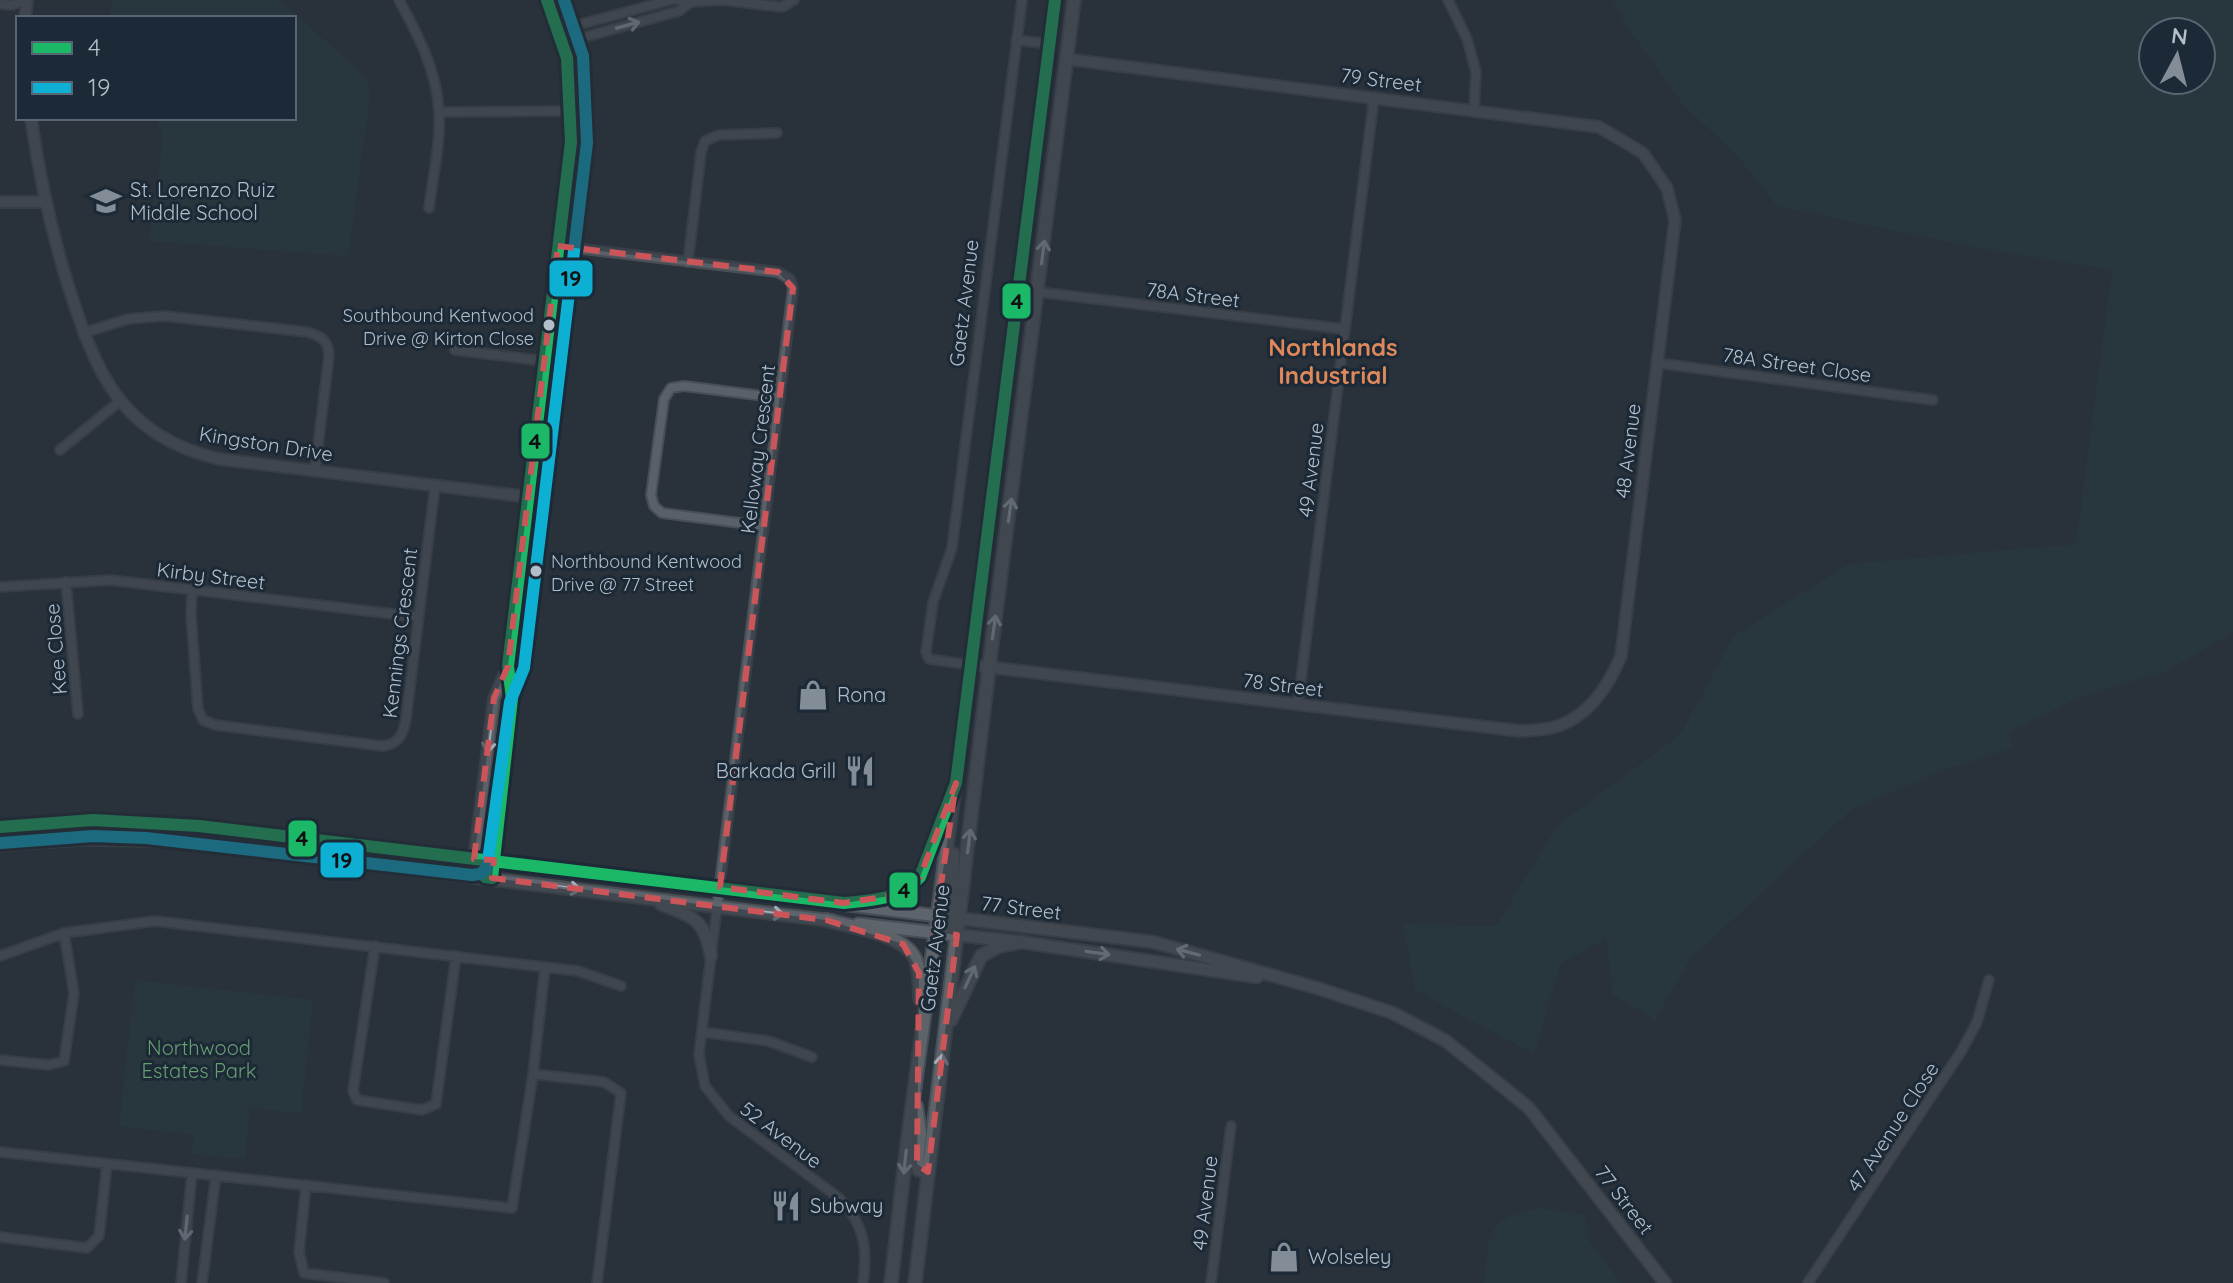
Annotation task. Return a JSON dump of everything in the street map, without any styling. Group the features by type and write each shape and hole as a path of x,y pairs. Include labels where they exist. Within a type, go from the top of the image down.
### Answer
{"main road":[{"name":"Gaetz Avenue","path":"891,1283 1055,0"},
{"name":"Gaetz Avenue","path":"915,1283 957,935 956,918 1074,0"},
{"path":"844,903 894,897 911,889 920,877 956,783"},
{"path":"956,783 951,890 956,918"},
{"name":"77 Street","path":"0,827 93,820 147,822 473,867 492,878 1021,942 1317,988"},
{"path":"0,845 82,839 176,841 406,869 419,864 484,866 494,860"},
{"name":"77 Street","path":"494,860 1153,942 1317,988 1393,1013 1446,1041 1529,1108 1665,1283"},
{"path":"645,898 697,920 706,934 711,956"},
{"path":"826,920 897,940 913,953 919,973 922,1029"},
{"path":"944,1038 978,959 999,946 1021,942"},
{"path":"914,1091 920,1133 917,1164 919,1170 928,1172"}],"street":[{"path":"0,4 12,5 26,0"},
{"path":"399,0 427,55 435,83 439,112 429,208"},
{"path":"492,878 512,699 508,666 571,142 571,111 563,43 547,0"},
{"path":"559,30 671,0"},
{"path":"679,0 722,0 782,7 794,0"},
{"name":"Gaetz Avenue","path":"971,665 929,659 926,652 933,602 952,548 1022,0"},
{"path":"1448,0 1467,39 1476,72 1474,111"},
{"path":"563,43 679,11 697,1"},
{"path":"1016,40 1050,44"},
{"name":"79 Street","path":"1066,59 1599,127 1643,153 1667,188"},
{"name":"49 Avenue","path":"1298,704 1374,97"},
{"path":"439,112 571,111"},
{"name":"Kingston Drive","path":"31,120 45,202 83,333 98,370 120,401 165,438 199,454 529,497"},
{"path":"688,262 701,152 705,141 719,135 777,133"},
{"name":"48 Avenue","path":"1586,709 1612,678 1621,656 1675,220 1667,188"},
{"path":"0,202 45,202"},
{"name":"Kelloway Crescent","path":"558,246 778,272 790,279 793,296 718,906"},
{"name":"78A Street","path":"1038,292 1344,329"},
{"path":"83,333 128,319 164,316 307,332 322,338 329,348 329,355 315,471"},
{"path":"455,350 544,361"},
{"name":"78A Street Close","path":"1657,363 1933,400"},
{"path":"764,526 662,513 654,506 651,495 664,399 671,388 684,386 780,398"},
{"path":"60,450 120,401"},
{"name":"Kennings Crescent","path":"192,590 198,709 203,720 215,725 382,746 395,743 401,738 406,719 435,486"},
{"name":"Kirby Street","path":"0,587 110,580 418,617"},
{"name":"Kee Close","path":"66,582 78,714"},
{"name":"78 Street","path":"971,665 1520,731 1558,726 1586,709"},
{"path":"473,867 494,698 508,666"},
{"name":"52 Avenue","path":"718,906 699,1054 705,1086 719,1106 839,1198 860,1224 865,1265 863,1283"},
{"path":"0,956 64,933 155,921 578,971 621,986"},
{"path":"0,1060 49,1065 64,1061 74,993 64,933"},
{"path":"375,946 353,1091 357,1100 422,1110 436,1104 456,956"},
{"path":"0,1152 512,1208 533,1074 545,967"},
{"name":"47 Avenue Close","path":"1808,1283 1962,1050 1977,1022 1989,980"},
{"path":"702,1032 768,1041 812,1057"},
{"path":"533,1074 604,1082 621,1093 597,1283"},
{"name":"49 Avenue","path":"1211,1283 1231,1126"},
{"path":"0,1237 87,1248 99,1236 107,1164"},
{"path":"181,1283 192,1173"},
{"path":"202,1283 216,1175"},
{"path":"306,1185 299,1252 304,1273 384,1283"}],"highlighted area":[{"path":"558,246 778,272 793,288 720,887 844,903 903,894 920,877 956,783 934,932 957,935 928,1172 917,1164 919,973 903,944 826,920 492,878 494,860 474,859 494,698 508,666"}],"green space":[{"path":"112,0 278,0 366,76 370,97 348,256 149,241 163,139 158,120 296,120 296,16 110,16"},
{"path":"1613,0 2233,0 2233,632 2167,671 2077,698 2009,733 2013,748 1947,769 1852,809 1690,959 1655,1020 1613,994 1606,939 1561,963 1534,1054 1415,990 1403,924 1496,926 1558,825 1680,735 1734,636 1849,564 2076,544 2112,270 1973,247 1777,206 1740,159 1681,102 1624,22"},
{"name":"Northwood Estates Park","path":"135,980 313,1000 301,1113 250,1108 245,1159 190,1154 195,1135 119,1126"},
{"path":"1539,1208 1585,1215 1590,1242 1621,1283 1484,1283 1493,1231 1508,1218"}],"transit line":[{"name":"4","path":"485,877 492,878 512,699 508,666 571,142 567,58 547,0"},
{"name":"19","path":"1,843 93,836 146,838 472,875 480,874 487,868 510,702 524,668 587,143 583,56 564,0"},
{"name":"4","path":"0,827 93,820 199,826 844,903 885,898 912,885 920,877 956,783 1055,0"}],"place":[{"name":"St. Lorenzo Ruiz Middle School","path":"106,201"},
{"name":"Southbound Kentwood Drive @ Kirton Close","path":"549,325"},
{"name":"Northbound Kentwood Drive @ 77 Street","path":"536,571"},
{"name":"Rona","path":"813,695"},
{"name":"Barkada Grill","path":"860,771"},
{"name":"Subway","path":"786,1206"},
{"name":"Wolseley","path":"1284,1257"}],"district":[{"name":"Northlands Industrial","path":"1333,362"}]}
